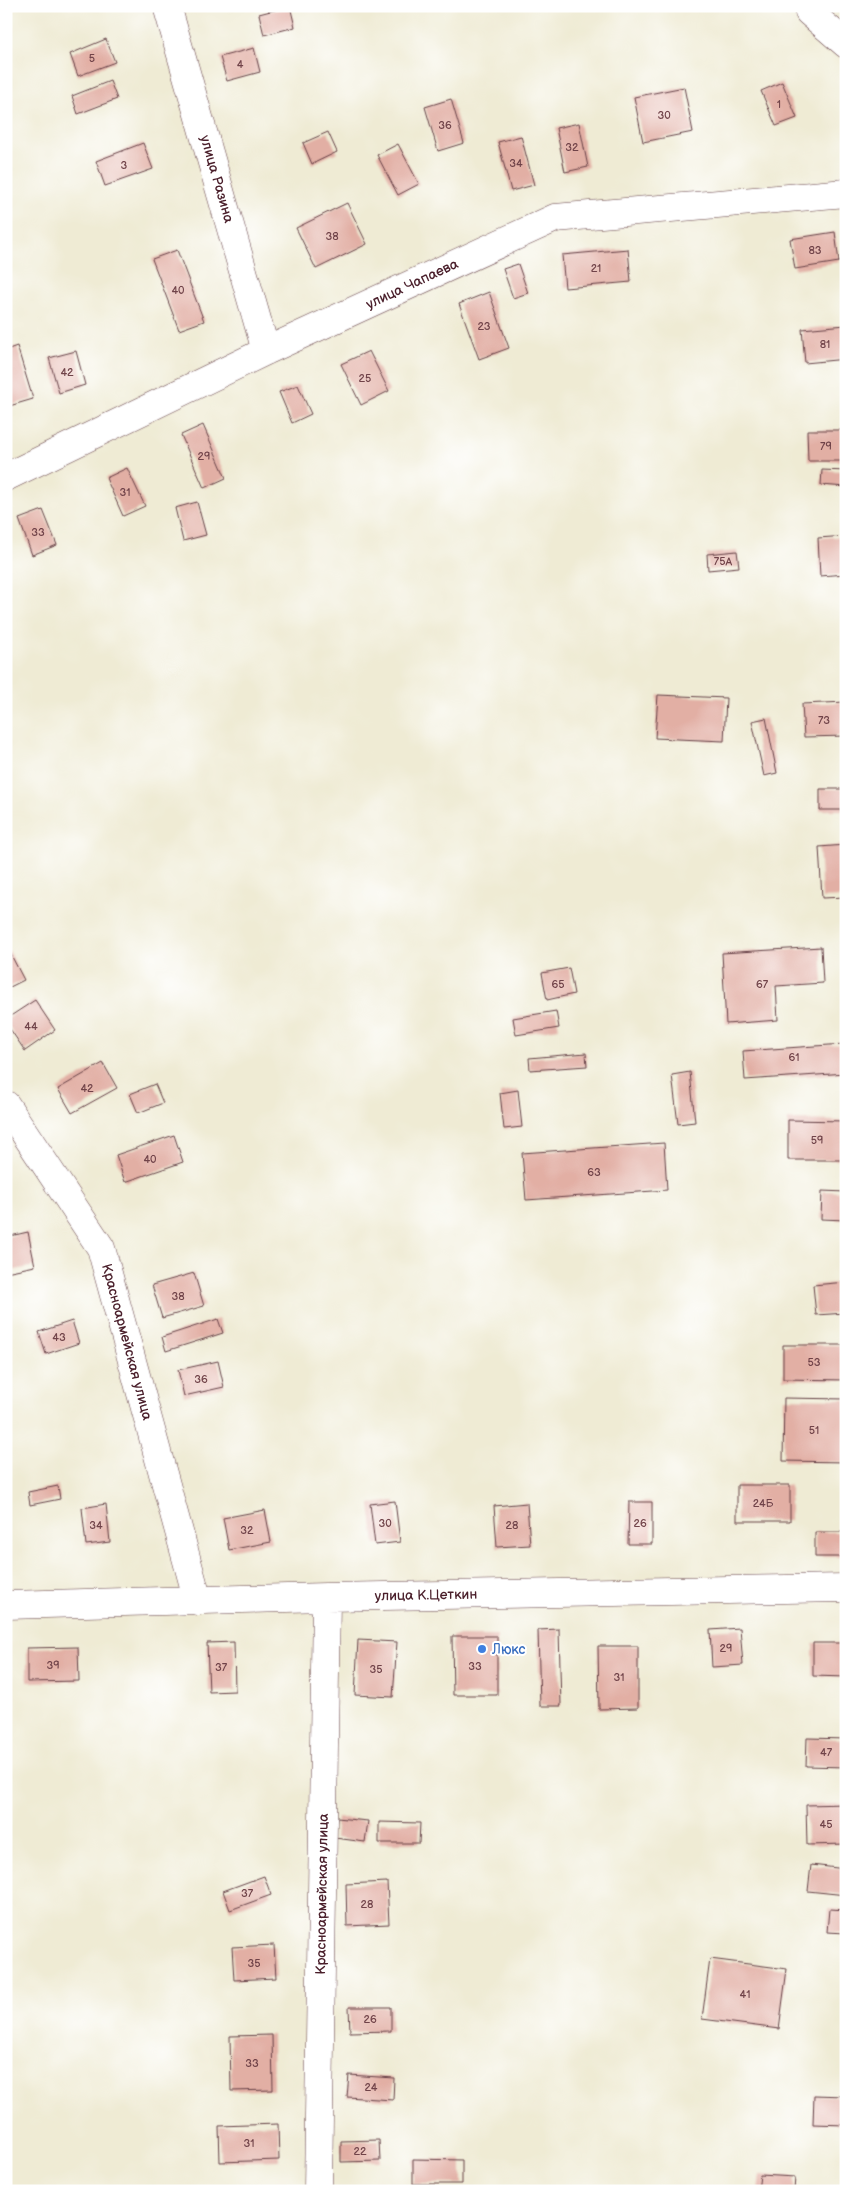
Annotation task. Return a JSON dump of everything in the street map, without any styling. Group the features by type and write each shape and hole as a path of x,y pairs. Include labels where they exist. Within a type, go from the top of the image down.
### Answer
{"street":[{"name":"улица Разина","path":"167,6 266,351"},
{"path":"808,6 809,12 846,44"},
{"name":"улица Чапаева","path":"6,477 266,351 555,218 846,193"},
{"name":"Красноармейская улица","path":"6,1105 102,1248 198,1601"},
{"name":"улица К.Цеткин","path":"6,1605 326,1597 846,1588"},
{"name":"Красноармейская улица","path":"318,2191 326,1597"}],"building":[{"path":"290,6 295,27 264,35 259,14"},
{"path":"106,39 115,62 78,76 70,54"},
{"path":"254,48 260,72 227,81 220,57"},
{"path":"110,81 117,99 78,114 72,96"},
{"path":"782,82 797,118 776,126 761,91"},
{"path":"684,87 693,132 643,142 634,97"},
{"path":"451,99 464,143 438,151 425,107"},
{"path":"579,123 588,167 565,172 556,128"},
{"path":"328,132 337,152 312,164 303,143"},
{"path":"521,136 534,185 511,191 498,142"},
{"path":"143,143 153,169 105,186 96,161"},
{"path":"398,144 419,184 398,195 377,155"},
{"path":"347,203 367,244 316,269 296,228"},
{"path":"835,232 839,262 795,269 790,239"},
{"path":"628,249 631,282 565,288 562,255"},
{"path":"177,250 204,321 179,330 152,259"},
{"path":"518,264 528,293 513,298 503,269"},
{"path":"489,292 509,348 479,359 459,304"},
{"path":"846,325 846,359 805,363 802,329"},
{"path":"17,346 33,399 6,407 6,350"},
{"path":"76,351 85,385 59,393 49,358"},
{"path":"369,351 389,391 361,405 341,364"},
{"path":"298,385 311,414 292,423 279,392"},
{"path":"203,425 226,478 204,488 181,435"},
{"path":"807,430 845,430 844,461 808,461"},
{"path":"127,468 145,506 123,516 106,478"},
{"path":"822,470 846,471 846,487 821,485"},
{"path":"197,502 206,535 183,541 175,508"},
{"path":"43,510 57,545 32,555 19,519"},
{"path":"846,536 846,574 820,576 818,538"},
{"path":"737,551 739,567 708,570 707,554"},
{"path":"658,695 726,698 724,741 655,738"},
{"path":"846,702 846,736 804,737 802,704"},
{"path":"766,718 777,773 764,776 752,721"},
{"path":"820,789 846,789 846,810 820,810"},
{"path":"846,845 846,897 822,898 819,847"},
{"path":"821,947 823,983 776,986 778,1020 726,1024 722,953"},
{"path":"9,951 24,980 6,989 6,952"},
{"path":"569,968 574,994 547,1000 542,973"},
{"path":"35,1000 55,1030 25,1051 6,1023 6,1019"},
{"path":"556,1011 559,1028 516,1035 513,1018"},
{"path":"844,1044 846,1073 745,1080 743,1051"},
{"path":"586,1053 587,1066 530,1070 529,1058"},
{"path":"103,1063 117,1088 72,1113 58,1089"},
{"path":"690,1072 695,1122 678,1124 672,1075"},
{"path":"155,1084 163,1103 138,1113 130,1094"},
{"path":"518,1090 522,1127 504,1129 500,1093"},
{"path":"788,1120 846,1121 846,1160 788,1160"},
{"path":"174,1135 183,1162 125,1182 116,1155"},
{"path":"664,1143 667,1190 526,1200 522,1153"},
{"path":"822,1191 846,1192 846,1220 821,1219"},
{"path":"28,1232 35,1266 6,1272 6,1237"},
{"path":"194,1273 204,1306 162,1318 152,1285"},
{"path":"846,1282 846,1313 816,1315 813,1285"},
{"path":"218,1319 223,1333 166,1351 162,1337"},
{"path":"72,1321 79,1343 46,1354 39,1332"},
{"path":"783,1345 846,1345 846,1380 783,1379"},
{"path":"218,1361 224,1387 184,1396 178,1370"},
{"path":"784,1398 846,1399 846,1462 783,1461"},
{"path":"737,1485 790,1485 790,1521 737,1521"},
{"path":"58,1486 60,1499 30,1505 28,1492"},
{"path":"395,1501 400,1542 375,1545 370,1504"},
{"path":"629,1502 652,1502 652,1544 628,1544"},
{"path":"527,1503 530,1545 497,1547 494,1506"},
{"path":"106,1504 110,1542 86,1545 82,1508"},
{"path":"265,1510 271,1542 229,1550 223,1518"},
{"path":"815,1532 846,1532 846,1557 815,1557"},
{"path":"740,1628 743,1665 712,1667 710,1630"},
{"path":"559,1629 561,1706 540,1706 538,1630"},
{"path":"452,1636 497,1636 497,1695 453,1695"},
{"path":"358,1640 397,1642 393,1697 355,1695"},
{"path":"234,1642 235,1691 209,1692 207,1643"},
{"path":"813,1643 846,1643 846,1677 813,1676"},
{"path":"598,1646 638,1646 638,1708 599,1709"},
{"path":"78,1647 79,1681 27,1682 27,1648"},
{"path":"807,1738 846,1739 846,1767 806,1766"},
{"path":"846,1804 846,1844 807,1845 806,1805"},
{"path":"337,1818 368,1821 365,1842 335,1838"},
{"path":"379,1822 420,1823 419,1843 379,1843"},
{"path":"811,1865 846,1869 846,1895 808,1891"},
{"path":"264,1876 271,1895 230,1910 223,1891"},
{"path":"387,1882 389,1924 347,1926 346,1884"},
{"path":"829,1909 846,1910 846,1933 827,1932"},
{"path":"274,1945 276,1978 234,1980 232,1947"},
{"path":"710,1959 787,1969 779,2029 702,2019"},
{"path":"349,2007 391,2007 391,2031 350,2032"},
{"path":"272,2035 273,2090 231,2091 230,2036"},
{"path":"349,2075 394,2078 393,2100 347,2097"},
{"path":"814,2095 846,2096 846,2125 813,2124"},
{"path":"278,2124 279,2160 220,2162 219,2126"},
{"path":"379,2140 380,2161 341,2162 341,2141"},
{"path":"413,2159 462,2160 462,2184 413,2184"},
{"path":"760,2175 795,2177 794,2191 758,2191"}],"place":[{"name":"Люкс","path":"482,1649"}]}
